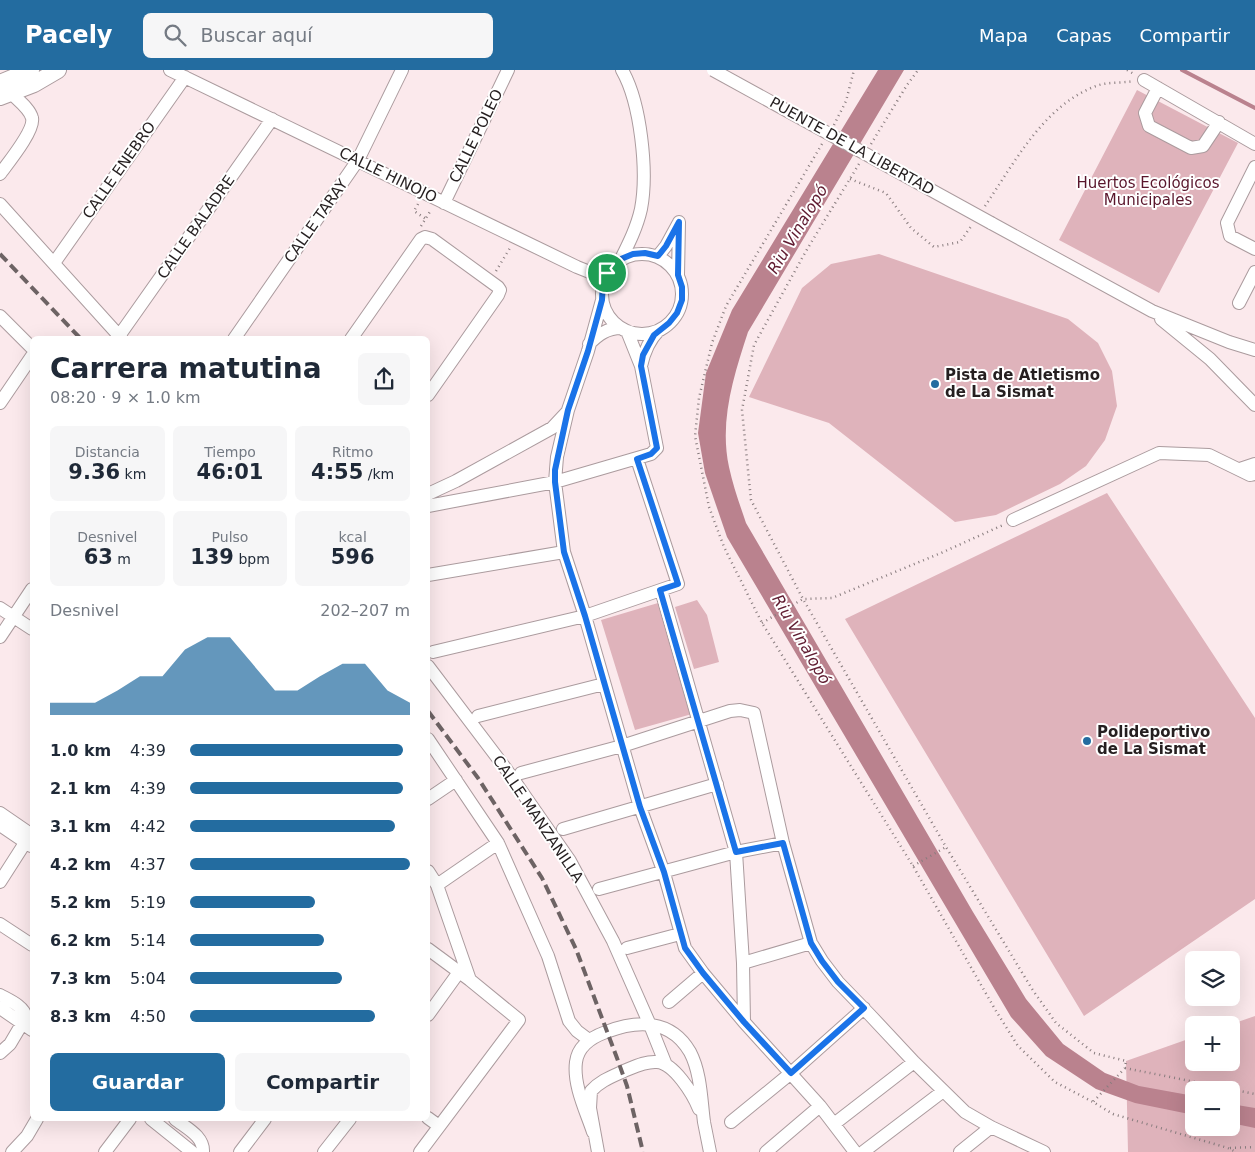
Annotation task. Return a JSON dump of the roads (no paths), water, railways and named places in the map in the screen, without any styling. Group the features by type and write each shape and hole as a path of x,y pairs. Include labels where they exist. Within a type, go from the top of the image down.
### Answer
{"main road":[{"path":"4,91 32,70"},
{"path":"4,91 34,84 58,70"}],"street":[{"name":"CALLE HINOJO","path":"170,70 577,267 597,274 607,273"},
{"name":"CALLE TARAY","path":"236,336 358,160 402,70"},
{"name":"CALLE POLEO","path":"444,203 508,70"},
{"name":"PUENTE DE LA LIBERTAD","path":"713,70 1152,311"},
{"path":"623,71 640,126 644,188 637,225 637,237 651,255"},
{"name":"CALLE ENEBRO","path":"54,263 185,77"},
{"path":"1144,80 1255,144"},
{"path":"1158,88 1144,113 1149,126 1191,148 1203,146 1219,122"},
{"path":"0,174 31,129 33,120 30,114 4,91"},
{"name":"CALLE BALADRE","path":"122,336 272,119"},
{"path":"1255,167 1227,223 1230,236 1255,249"},
{"path":"0,204 120,336"},
{"path":"641,366 648,344 659,330 669,323 677,313 682,300 682,287 678,275 679,222 666,246 651,255"},
{"path":"637,225 621,259 607,273 603,281 602,300 568,410 557,456 555,482 564,552 585,616 640,807 664,872 685,948 703,973 744,1022 820,1106 855,1152"},
{"path":"353,336 421,239 425,237 432,239 490,281 500,290 498,295 430,392"},
{"path":"621,259 633,254 651,255 666,261 678,275"},
{"path":"1239,303 1255,272"},
{"path":"430,506 555,482 637,459 651,454 657,448 641,366 624,330 612,321 605,311 602,300"},
{"path":"1152,311 1228,342 1255,350"},
{"path":"1152,311 1210,359 1255,405"},
{"path":"0,316 30,346"},
{"path":"589,344 603,332 614,328 643,334 659,330"},
{"path":"0,404 30,359"},
{"path":"430,493 456,481 552,428 568,410"},
{"path":"538,435 552,445 557,456"},
{"path":"1013,520 1159,453 1209,456 1250,475 1255,474"},
{"path":"433,652 585,616 678,584 637,459"},
{"path":"1240,470 1255,464"},
{"path":"430,575 564,552"},
{"path":"660,590 736,852 743,963 744,1022"},
{"path":"0,637 30,592"},
{"path":"0,608 30,629"},
{"name":"CALLE MANZANILLA","path":"430,669 506,768 570,861 613,941 666,1065"},
{"path":"478,716 604,684"},
{"path":"521,774 622,746 730,711 740,710 754,713 783,843 811,943 822,961 838,982 942,1092 965,1112 991,1127 1044,1152"},
{"path":"430,742 498,842 548,956 569,1021 577,1031 589,1040"},
{"path":"430,798 456,780"},
{"path":"563,829 717,784"},
{"path":"0,813 30,837"},
{"path":"0,825 30,838"},
{"path":"0,882 30,839"},
{"path":"437,885 498,842"},
{"path":"599,889 736,852 783,843"},
{"path":"430,875 437,885 470,980"},
{"path":"0,924 30,944"},
{"path":"627,948 680,934"},
{"path":"743,963 811,943"},
{"path":"420,1152 519,1020 430,950"},
{"path":"430,1012 459,972"},
{"path":"669,1002 703,973"},
{"path":"0,995 24,1011 28,1027"},
{"path":"0,1008 28,1027"},
{"path":"731,1122 791,1073 864,1008"},
{"path":"0,1014 28,1027"},
{"path":"598,1152 578,1084 575,1064 577,1056 589,1040 627,1025 650,1024 671,1032 681,1040 690,1052 698,1077 710,1152"},
{"path":"0,1053 28,1027"},
{"path":"593,1132 590,1095 597,1084 640,1064 654,1062 666,1065 678,1076 692,1094 704,1123"},
{"path":"834,1124 914,1062"},
{"path":"863,1152 942,1092"},
{"path":"766,1152 820,1106"},
{"path":"430,1119 439,1126"},
{"path":"12,1152 27,1136 36,1121"},
{"path":"105,1152 128,1121"},
{"path":"154,1121 192,1152"},
{"path":"166,1130 173,1121"},
{"path":"177,1121 200,1139 204,1145 203,1152"},
{"path":"240,1152 263,1121"},
{"path":"324,1152 348,1121"},
{"path":"960,1152 991,1127"}],"water":[{"name":"Riu Vinalopó","path":"878,70 904,70 748,332 733,381 727,415 726,450 729,467 746,523 973,912 1026,999 1063,1044 1105,1073 1139,1086 1185,1094 1185,1113 1135,1103 1096,1089 1046,1056 1011,1017 727,537 705,473 698,433 706,373 732,310"},
{"path":"1240,1106 1255,1108 1255,1128 1240,1125"}],"waterway":[{"path":"1182,70 1255,108"}],"railway":[{"path":"0,254 78,336"},
{"path":"430,714 478,778 542,878 576,949 617,1058 627,1086 643,1152"}],"place":[{"name":"Pista de Atletismo de La Sismat","path":"935,384"},
{"name":"Polideportivo de La Sismat","path":"1087,741"}],"park label":[{"name":"Huertos Ecológicos Municipales","path":"1148,192"}]}
